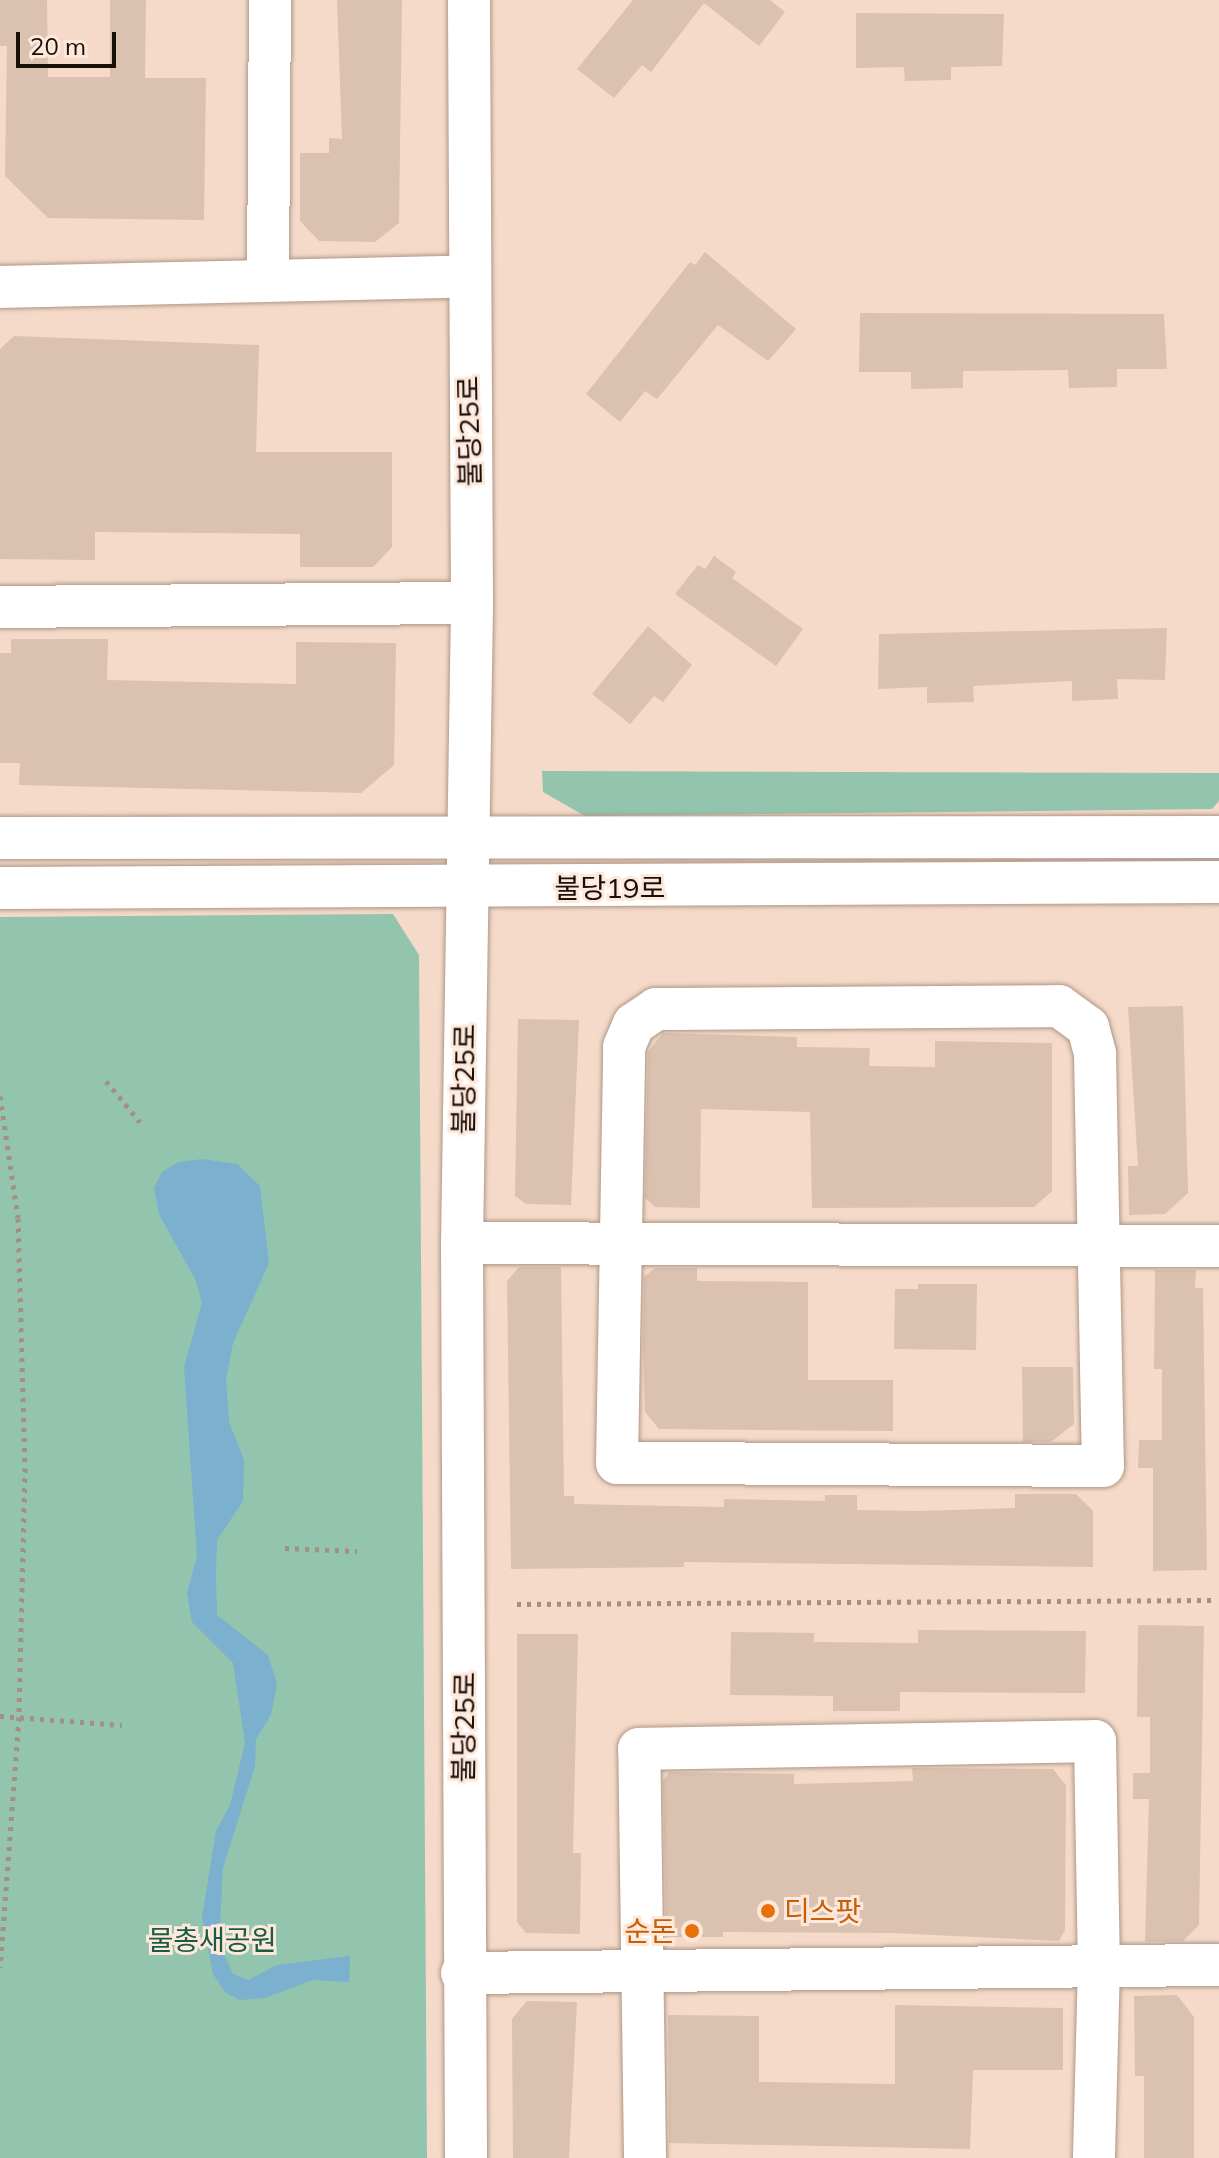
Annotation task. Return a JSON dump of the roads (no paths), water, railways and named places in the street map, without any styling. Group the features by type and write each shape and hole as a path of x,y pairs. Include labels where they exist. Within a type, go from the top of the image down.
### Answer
{"street":[{"path":"268,280 270,0"},
{"name":"불당25로","path":"466,2158 462,1973 462,1243 472,603 467,276 469,0"},
{"path":"0,287 467,276"},
{"path":"0,607 472,603"},
{"name":"불당19로","path":"0,838 1219,837"},
{"name":"불당19로","path":"0,888 466,889 1219,882"},
{"path":"1059,1006 1088,1027 1095,1054 1099,1245 1103,1466 617,1463 624,1047 634,1024 656,1009 1059,1006"},
{"path":"462,1243 619,1241 1219,1246"},
{"path":"645,2158 639,1749 1095,1741 1099,1965 1094,2158"},
{"path":"462,1973 642,1974 1219,1965"}],"water":[{"path":"202,1159 237,1164 260,1186 269,1263 233,1343 226,1379 229,1422 244,1460 243,1501 217,1540 216,1576 217,1615 268,1655 277,1684 271,1715 256,1739 255,1766 223,1868 219,1943 233,1974 248,1980 277,1965 350,1956 349,1982 312,1980 265,1998 240,2000 226,1993 213,1974 202,1917 216,1831 230,1805 245,1743 233,1663 192,1622 187,1593 197,1556 184,1367 202,1303 196,1281 159,1214 154,1188 162,1172 178,1162"}],"place":[{"name":"디스팟","path":"768,1911"},
{"name":"순돈","path":"692,1931"}],"park label":[{"name":"물총새공원","path":"212,1940"}]}
